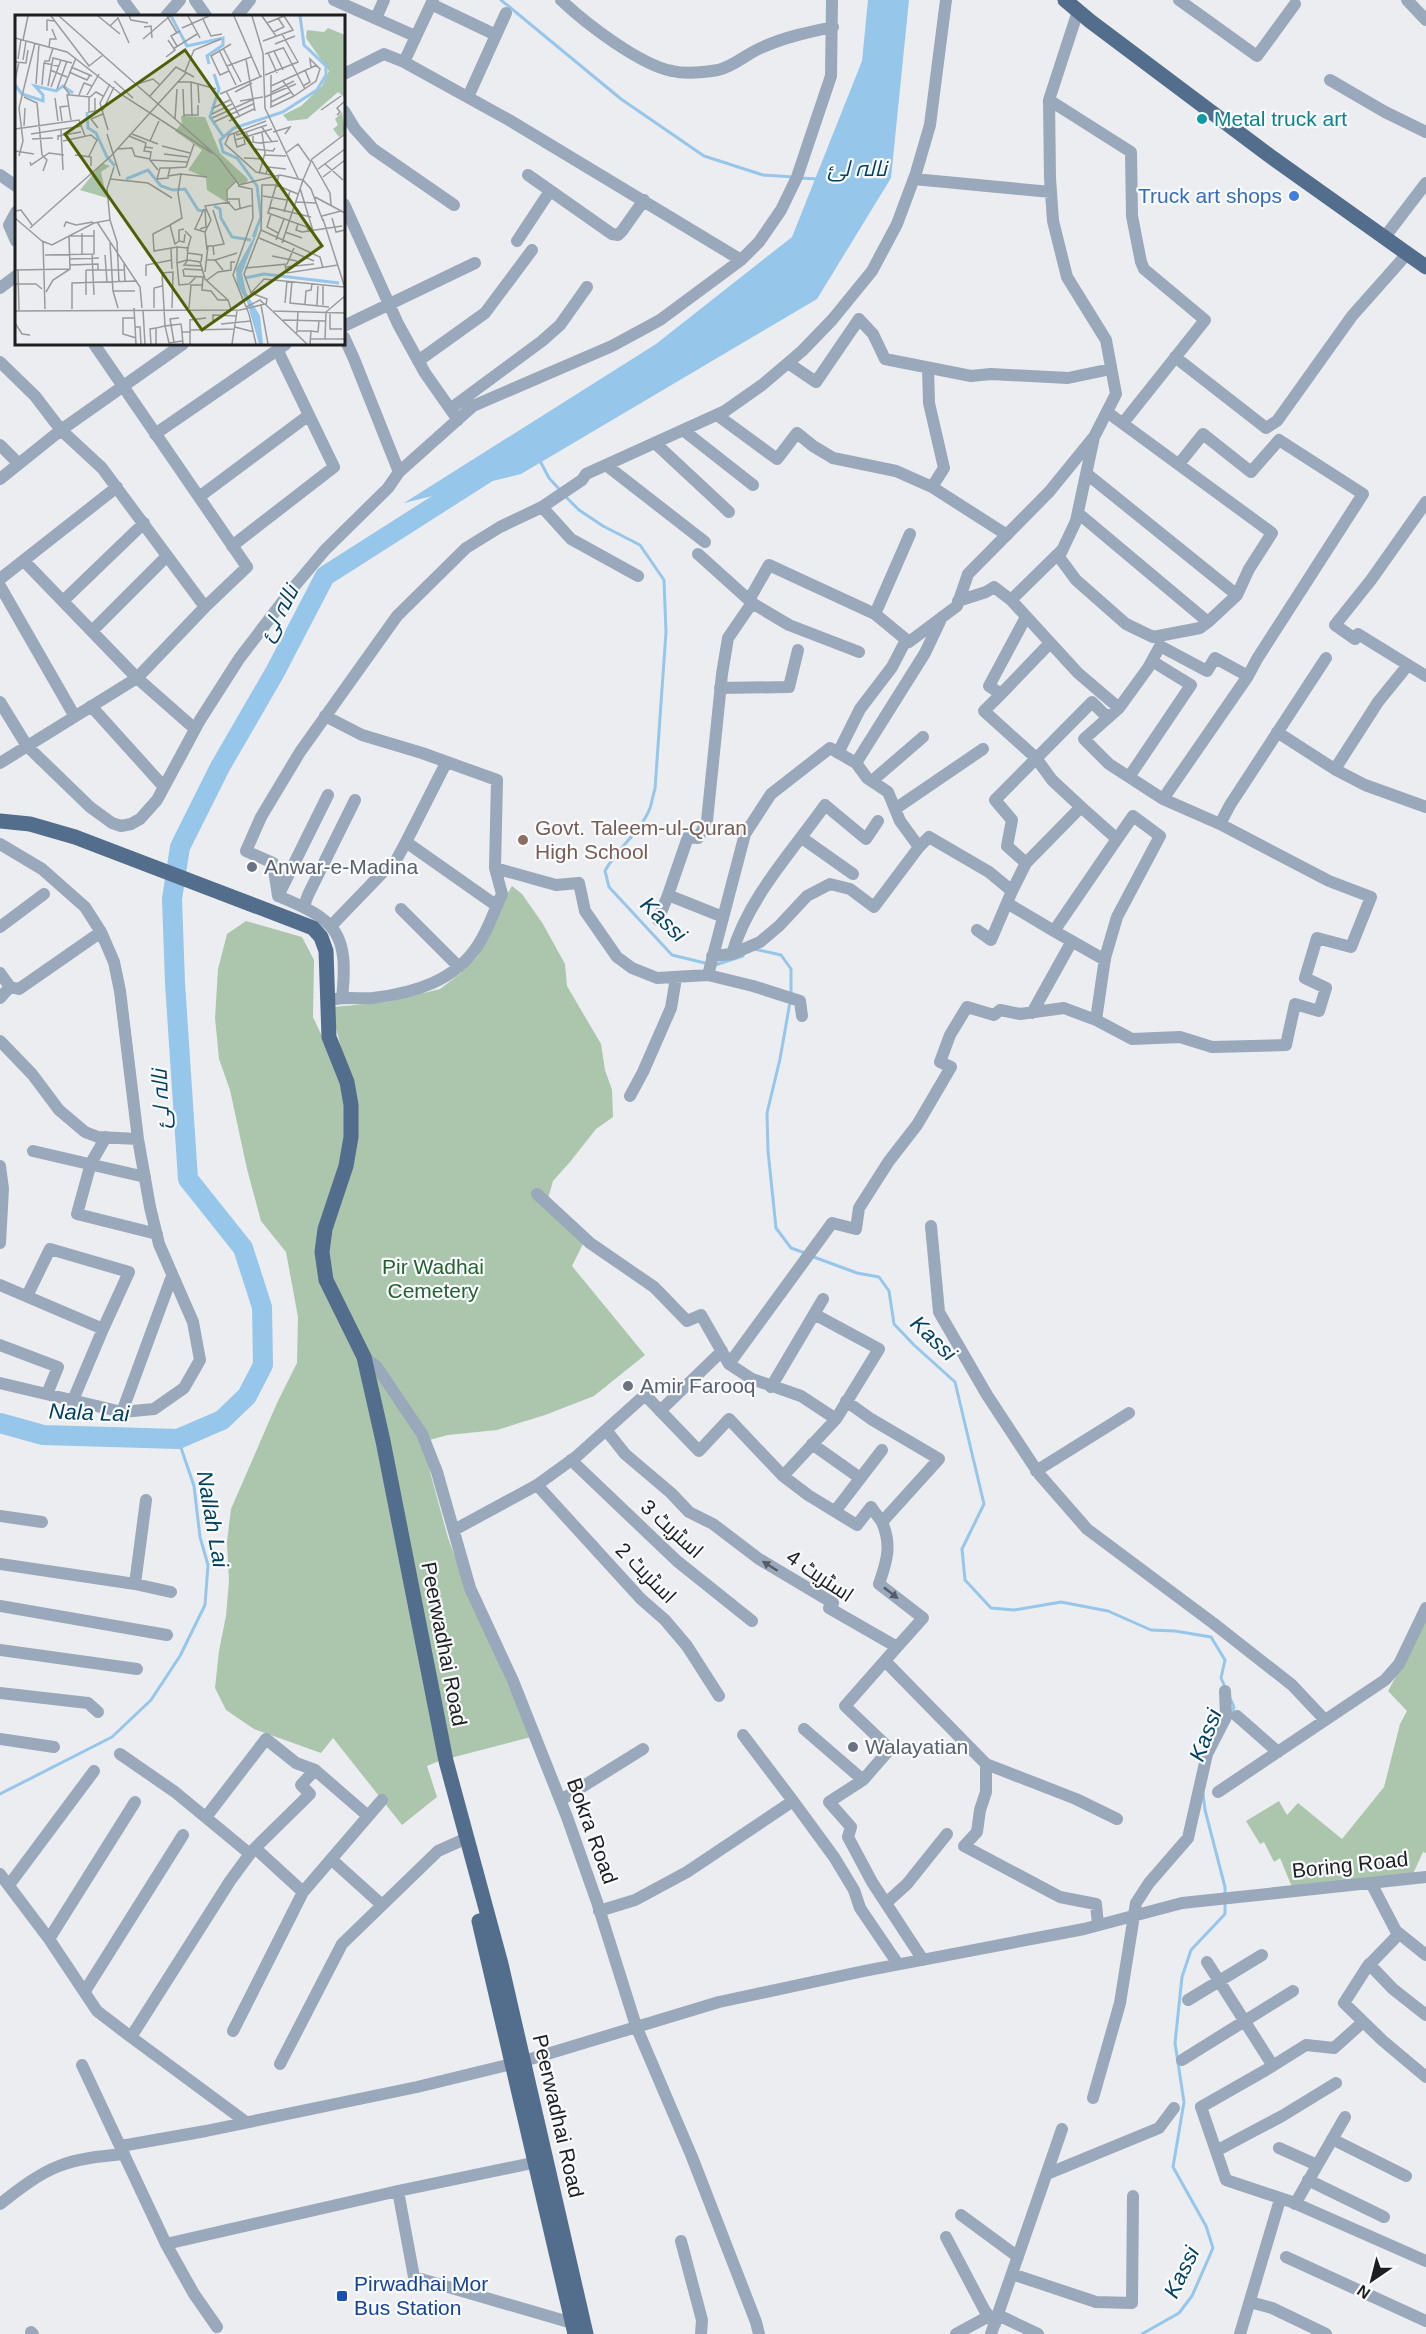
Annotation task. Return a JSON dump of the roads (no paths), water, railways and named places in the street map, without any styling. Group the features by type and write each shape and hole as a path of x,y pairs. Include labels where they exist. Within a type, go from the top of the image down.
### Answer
{"main road":[{"path":"1065,0 1270,156 1426,267"},
{"name":"Peerwadhai Road","path":"0,820 50,829 75,837 313,928 321,937 326,951 329,1037 347,1082 351,1106 346,1166 325,1229 322,1252 326,1280 364,1357 384,1441 446,1761 501,1964 519,2062 541,2161 586,2334"},
{"path":"541,2161 573,2328"}],"street":[{"path":"123,0 134,15"},
{"path":"167,15 180,0"},
{"path":"195,0 205,15"},
{"path":"238,15 250,0"},
{"path":"334,0 415,36"},
{"path":"376,18 384,0"},
{"path":"561,0 577,15 645,62 673,71 717,70 730,66 761,47 808,32 833,27"},
{"path":"454,414 612,346 660,320 741,260 759,242 781,210 797,177 831,76 832,0"},
{"path":"278,896 273,863 246,851 261,817 289,771 398,616 450,562 500,527 542,507 582,480 586,474 717,415 762,385 832,320 872,271 897,224 914,179 930,125 946,0"},
{"path":"1179,0 1257,56 1295,4"},
{"path":"1407,0 1426,20"},
{"path":"404,62 432,2 496,35"},
{"path":"658,920 688,837 698,838 706,821 720,688 728,638 751,602 769,565 876,614 909,642 957,606 968,574 1049,492 1094,437 1116,394 1106,340 1067,277 1053,221 1049,100 1078,11"},
{"path":"468,97 506,13"},
{"path":"345,74 384,54 404,62 509,120 741,260"},
{"path":"1330,80 1385,112 1426,132"},
{"path":"1049,100 1131,152 1132,216 1144,269 1205,320 1123,423"},
{"path":"345,113 355,129 373,149 454,205"},
{"path":"0,175 15,185"},
{"path":"528,175 612,234 618,235 644,201"},
{"path":"914,179 1051,192"},
{"path":"1384,238 1426,183"},
{"path":"517,241 550,191"},
{"path":"345,206 389,305 418,361 454,414"},
{"path":"15,214 9,225 15,239"},
{"path":"418,361 485,314 532,250"},
{"path":"1175,357 1266,428 1277,421 1352,316 1407,254"},
{"path":"345,326 475,263"},
{"path":"0,288 15,277"},
{"path":"0,702 27,746 90,807 112,823 131,824 140,819 150,810 195,729 234,667 293,588 347,526 388,488 399,472 454,414 561,325 587,287"},
{"path":"788,363 816,382 859,319 873,334 885,359 928,368 971,376 991,374 1068,378 1111,369"},
{"path":"345,340 399,472"},
{"path":"0,763 137,678 247,567 95,345"},
{"path":"0,479 62,430 182,345"},
{"path":"155,434 282,347 309,415 334,466 232,546"},
{"path":"0,362 35,396 62,430 102,468 205,608"},
{"path":"928,368 928,403 944,468 932,487"},
{"path":"1094,437 1078,513 1059,557 1076,580 1126,624 1153,637 1200,628 1237,595 1249,569 1272,533 1107,411"},
{"path":"199,497 309,415"},
{"path":"717,415 777,459 797,433 833,458 896,471 932,487 1007,535"},
{"path":"683,430 753,485"},
{"path":"1163,799 1248,676 1363,494 1279,440 1251,472 1203,434 1179,464"},
{"path":"654,443 729,512"},
{"path":"0,445 18,463"},
{"path":"606,465 705,542"},
{"path":"1087,474 1237,595"},
{"path":"0,579 117,487"},
{"path":"1426,502 1371,580 1335,625 1354,639 1358,634 1426,676"},
{"path":"542,507 571,539 638,576"},
{"path":"1078,513 1208,622"},
{"path":"63,601 144,523"},
{"path":"876,614 910,534"},
{"path":"1011,600 1064,548"},
{"path":"698,554 751,602 789,625 859,652"},
{"path":"92,631 167,556"},
{"path":"24,561 137,678 195,729"},
{"path":"0,586 74,715"},
{"path":"958,601 986,592 994,586 1011,600 1077,673 1119,708"},
{"path":"856,764 925,653 942,617"},
{"path":"1001,694 988,686 1026,617"},
{"path":"838,753 860,709 892,667 906,640"},
{"path":"1050,643 984,711 1036,758 1052,780 1117,839"},
{"path":"729,1364 832,1223 856,1229 859,1208 917,1125 951,1066 940,1062 950,1035 967,1007 994,1015 1000,1010 1020,1014 1064,1008 1096,1020 1132,1039 1180,1037 1212,1047 1286,1045 1295,1004 1319,1011 1326,988 1305,978 1317,938 1351,947 1371,897 1329,881 1220,824 1163,799 1109,764 1084,739 1119,708 1161,646 1207,671 1215,658 1248,676"},
{"path":"720,688 789,687 798,650"},
{"path":"1220,824 1326,658"},
{"path":"1129,777 1191,685 1152,661"},
{"path":"1335,770 1374,708 1408,665"},
{"path":"1026,863 1007,846 1012,820 995,800 1092,702 1108,718"},
{"path":"91,706 164,787"},
{"path":"326,716 362,735 422,753 497,780 495,867 502,894 479,944 459,967 445,978 406,993 326,1001"},
{"path":"1277,732 1335,770 1365,785 1426,807"},
{"path":"872,781 923,737"},
{"path":"708,975 745,834 771,794 830,748 856,764 872,781 888,792 900,821 919,848"},
{"path":"895,809 983,749"},
{"path":"332,926 394,864 446,763"},
{"path":"278,896 328,795"},
{"path":"304,906 355,800"},
{"path":"732,954 739,932 764,889 825,805 866,839 878,821"},
{"path":"977,930 991,940 1026,863 1081,807"},
{"path":"1054,931 1133,816 1160,836 1117,918 1105,960 1096,1020"},
{"path":"712,956 732,954 760,942 780,926 807,896 830,884 850,889 874,907 928,837 989,872 1012,891"},
{"path":"802,838 854,874"},
{"path":"406,842 497,906"},
{"path":"0,844 42,869 85,907 101,932 114,962 120,991 138,1139 157,1234 172,1276 193,1322 200,1360 183,1388 154,1409 122,1413 0,1383"},
{"path":"495,867 556,885 579,883 585,911 616,957 632,968 657,978 708,975 784,995 800,1001 802,1016"},
{"path":"0,927 44,894"},
{"path":"668,895 723,917"},
{"path":"278,896 304,906 324,918 336,930 343,968 342,998"},
{"path":"1006,903 1105,960"},
{"path":"401,909 459,967"},
{"path":"0,973 10,987 19,989 101,932"},
{"path":"1032,1012 1072,941"},
{"path":"630,1096 671,1008 676,978"},
{"path":"0,998 10,987"},
{"path":"0,1041 32,1074 59,1110 85,1132 98,1137 138,1139"},
{"path":"106,1137 91,1163 77,1214 157,1234"},
{"path":"33,1151 145,1177"},
{"path":"0,1166 3,1189 0,1243"},
{"path":"537,1194 590,1243 654,1287 687,1321 701,1315 729,1364 752,1379 801,1396 836,1419"},
{"path":"931,1226 939,1312 987,1395 1036,1471 1088,1529 1292,1685 1324,1720"},
{"path":"27,1296 50,1249 129,1272 73,1400"},
{"path":"122,1413 172,1276"},
{"path":"0,1285 103,1329"},
{"path":"771,1387 823,1299"},
{"path":"783,1476 836,1419 879,1349 814,1314"},
{"path":"0,1345 58,1367 47,1394"},
{"path":"660,1411 722,1352"},
{"name":"Bokra Road","path":"364,1357 377,1367 422,1434 437,1472 470,1588 513,1681 561,1800 636,2026 692,2157 759,2334"},
{"path":"454,1530 537,1485 571,1460 645,1395 699,1451 729,1419 783,1476 808,1495 836,1510 857,1525 871,1507 882,1522 939,1459 871,1419 846,1401"},
{"path":"1036,1471 1129,1413"},
{"name":"اسٹریٹ 4","path":"606,1430 625,1454 671,1493 689,1512 712,1524 759,1559 833,1603 829,1608 897,1647 923,1618 879,1584 886,1564 888,1537 882,1522"},
{"path":"812,1444 860,1479"},
{"path":"836,1510 882,1450"},
{"name":"اسٹریٹ 3","path":"571,1460 677,1562 752,1621"},
{"name":"اسٹریٹ 2","path":"537,1485 640,1599 665,1620 687,1646 719,1696"},
{"path":"135,1584 146,1500"},
{"path":"0,1516 42,1521"},
{"path":"0,1564 135,1584 171,1592"},
{"path":"0,1606 167,1635"},
{"path":"1218,1792 1385,1680 1399,1664 1426,1608"},
{"path":"897,1647 845,1706 890,1749 863,1780 829,1802 850,1827 848,1837 886,1903 923,1960"},
{"path":"0,1650 137,1669"},
{"path":"885,1661 986,1764 1076,1799 1118,1819"},
{"path":"1093,2098 1120,2003 1136,1903 1147,1884 1188,1838 1208,1754 1226,1717 1225,1691"},
{"path":"0,1693 88,1703 98,1712"},
{"path":"1237,1716 1278,1752"},
{"path":"804,1730 863,1780"},
{"path":"742,1735 834,1857 854,1890 860,1908 898,1964"},
{"path":"0,1739 54,1747"},
{"path":"206,1817 266,1739 296,1763 315,1770 368,1816"},
{"path":"561,1800 643,1749"},
{"path":"120,1754 175,1792 303,1892"},
{"path":"986,1764 986,1792 980,1810 977,1832 964,1846 1060,1897 1096,1904 1098,1925"},
{"path":"131,2037 230,1881 253,1851 310,1794 301,1785 315,1770"},
{"path":"9,1885 94,1771"},
{"path":"233,2031 303,1892 382,1800"},
{"path":"599,1911 635,1900 687,1872 793,1801"},
{"path":"49,1939 135,1802"},
{"path":"886,1903 907,1884 947,1834"},
{"path":"84,1991 183,1835"},
{"path":"280,2064 342,1944 438,1851 468,1841"},
{"path":"331,1859 382,1905"},
{"path":"0,1874 49,1939 97,2011 246,2122"},
{"name":"Boring Road","path":"0,2204 26,2184 59,2166 246,2122 417,2087 519,2062 719,2002 1098,1925 1182,1903 1426,1877"},
{"path":"1371,1882 1396,1931 1426,1955"},
{"path":"1399,1934 1370,1964 1344,2003 1426,2077"},
{"path":"1188,2000 1262,1955"},
{"path":"1208,1962 1273,2066"},
{"path":"1370,1964 1393,1989 1426,2014"},
{"path":"1182,2060 1293,1991"},
{"path":"1363,2022 1334,2048 1306,2044 1273,2066 1200,2107 1226,2180 1295,2204 1426,2261"},
{"path":"82,2065 166,2244 194,2294 217,2327"},
{"path":"1216,2151 1282,2116 1336,2083"},
{"path":"1047,2174 1159,2128 1174,2108"},
{"path":"1295,2204 1345,2117"},
{"path":"993,2322 1062,2129"},
{"path":"1332,2139 1406,2176"},
{"path":"1279,2148 1317,2165"},
{"path":"166,2244 541,2161"},
{"path":"1308,2180 1384,2217"},
{"path":"398,2191 414,2277 573,2328"},
{"path":"1012,2274 1096,2302 1132,2303 1133,2196"},
{"path":"1240,2334 1279,2203"},
{"path":"961,2215 1018,2257"},
{"path":"946,2237 993,2322"},
{"path":"681,2241 702,2320 701,2334"},
{"path":"1286,2257 1426,2321"},
{"path":"1250,2302 1272,2308 1326,2334"},
{"path":"956,2334 993,2322 1038,2334"}],"water":[{"name":"نالہ لئ","path":"868,0 909,0 891,178 817,299 521,474 404,503 656,344 792,237 862,61"}],"waterway":[{"path":"501,0 621,99 704,156 763,175 794,177"},
{"path":"800,178 818,179"},
{"name":"Kassi","path":"539,459 549,478 561,491"},
{"name":"نالہ لئ","path":"0,1423 43,1435 178,1439 222,1420 247,1396 263,1365 262,1307 243,1248 188,1179 172,899 180,847 220,767 275,672 325,576 485,474"},
{"name":"Kassi","path":"565,496 579,510 603,526 640,545 664,580 666,632 655,789 646,817 605,871 609,887 672,955 709,964"},
{"name":"Kassi","path":"754,949 781,955 791,969 791,995"},
{"name":"Kassi","path":"715,965 743,956"},
{"name":"Kassi","path":"790,1002 767,1113 768,1151 776,1228 791,1248 805,1253"},
{"name":"Kassi","path":"811,1256 857,1273 879,1277 889,1291 894,1324 955,1382 984,1504 962,1549 965,1580 991,1608 1014,1610 1061,1602 1108,1611 1151,1630 1211,1637 1225,1660 1221,1678 1225,1687"},
{"name":"Nallah Lai","path":"0,1794 112,1737 151,1700 180,1656 205,1605 208,1565 200,1537 194,1486 178,1439"},
{"name":"Kassi","path":"1230,1698 1234,1707 1231,1714"},
{"name":"Kassi","path":"1203,1793 1225,1895"},
{"name":"Kassi","path":"1142,2334 1179,2313 1192,2296 1213,2248 1206,2226 1173,2167 1184,2102 1175,2043 1182,1977 1191,1950 1225,1914 1225,1901"}],"place":[{"name":"Metal truck art","path":"1202,119"},
{"name":"Truck art shops","path":"1294,196"},
{"name":"Govt. Taleem-ul-Quran High School","path":"523,840"},
{"name":"Anwar-e-Madina","path":"252,867"},
{"name":"Amir Farooq","path":"628,1386"},
{"name":"Walayatian","path":"853,1747"},
{"name":"Pirwadhai Mor Bus Station","path":"342,2296"}],"park label":[{"name":"Pir Wadhai Cemetery","path":"433,1279"}],"water label":[{"name":"Nala Lai","path":"89,1412"}]}
